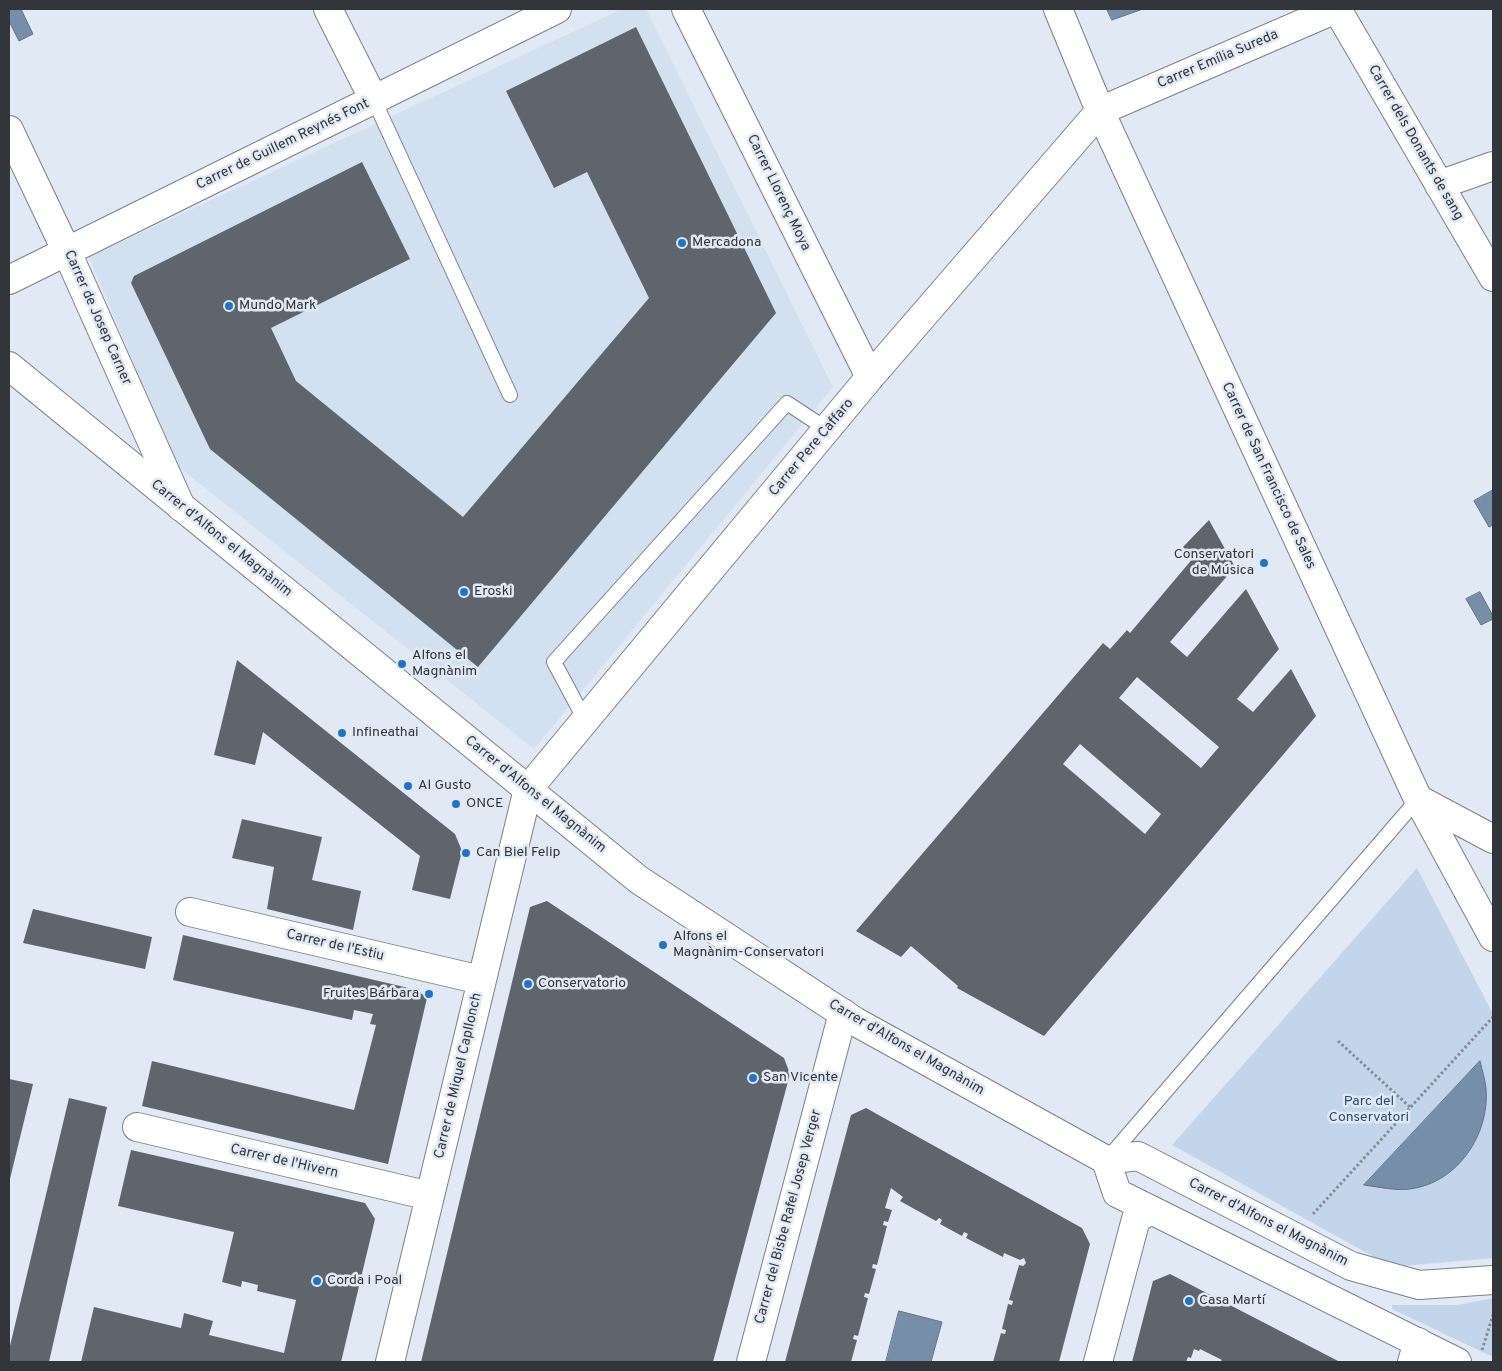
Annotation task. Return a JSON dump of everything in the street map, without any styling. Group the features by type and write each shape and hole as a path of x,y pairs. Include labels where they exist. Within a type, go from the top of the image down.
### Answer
{"street":[{"path":"328,9 374,100"},
{"name":"Carrer de Guillem Reynés Font","path":"9,280 557,9"},
{"name":"Carrer Llorenç Moya","path":"686,9 870,377"},
{"name":"Carrer de San Francisco de Sales","path":"1058,9 1100,112 1418,799 1493,937"},
{"name":"Carrer Emília Sureda","path":"1100,112 1337,9"},
{"name":"Carrer dels Donants de sang","path":"1337,9 1493,276"},
{"name":"Carrer Pere Caffaro","path":"528,789 828,430 870,377 1100,112"},
{"name":"Carrer de Josep Carner","path":"9,130 67,252 181,507"},
{"path":"1439,185 1493,166"},
{"name":"Carrer d'Alfons el Magnànim","path":"9,366 639,880 843,1013 1106,1160 1138,1156 1351,1266 1419,1285 1493,1280"},
{"name":"Carrer de Miquel Capllonch","path":"390,1362 528,789"},
{"path":"1418,799 1493,838"},
{"name":"Carrer de l'Estiu","path":"190,912 481,980"},
{"name":"Carrer del Bisbe Rafel Josep Verger","path":"751,1362 843,1013"},
{"name":"Carrer de l'Hivern","path":"137,1127 430,1196"},
{"path":"1106,1160 1117,1193 1415,1352 1469,1359"},
{"path":"1098,1362 1136,1219 1151,1210"}],"lane":[{"path":"374,100 510,395"},
{"path":"585,720 554,662 787,403 828,430"},
{"path":"1106,1160 1418,799"}],"path":[{"path":"1294,1236 1493,1017"},
{"path":"1338,1041 1411,1108"},
{"path":"1469,1359 1493,1314"}],"shaded area":[{"path":"21,9 33,34 19,41 9,21 9,11"},
{"path":"622,9 646,9 833,387 534,749 176,465 89,257"},
{"path":"1107,9 1143,9 1112,20"},
{"path":"1493,490 1493,525 1489,527 1474,501"},
{"path":"1480,592 1493,616 1493,619 1481,625 1466,599"},
{"path":"1480,1061 1486,1088 1483,1122 1468,1154 1456,1167 1443,1177 1427,1185 1410,1189 1364,1185"},
{"path":"899,1311 942,1322 931,1362 886,1362"}],"green space":[{"name":"Parc del Conservatori","path":"1417,868 1493,1014 1493,1258 1392,1267 1172,1145"},
{"path":"1493,1298 1493,1357 1392,1309 1392,1305 1458,1305"}],"building":[{"path":"636,27 776,313 478,667 210,449 131,283 134,276 362,162 410,259 271,328 296,381 463,517 649,298 587,172 554,188 506,91"},
{"path":"1209,520 1235,567 1170,642 1187,657 1246,589 1279,649 1237,699 1253,712 1291,669 1316,716 1044,1036 957,988 958,986 911,946 901,957 856,931 1103,643 1110,649 1127,630 1130,633 1194,557 1183,547","holes":["1137,677 1219,747 1201,768 1119,698","1080,744 1161,814 1145,834 1063,764"]},
{"path":"237,660 455,834 462,851 450,899 412,890 420,856 263,732 255,765 214,755"},
{"path":"242,819 322,837 312,880 361,891 353,930 267,909 274,867 232,858"},
{"path":"547,901 784,1058 790,1074 713,1362 421,1362 530,907"},
{"path":"33,909 152,937 145,969 23,943"},
{"path":"183,935 417,990 427,998 388,1164 142,1106 152,1061 354,1110 376,1025 370,1024 373,1014 354,1010 352,1020 173,980"},
{"path":"9,1079 33,1084 9,1183"},
{"path":"69,1098 107,1107 49,1362 9,1362 9,1350"},
{"path":"866,1108 1082,1228 1090,1244 1059,1362 993,1362 1001,1333 1005,1334 1006,1330 1002,1329 1008,1304 1012,1305 1013,1301 1009,1300 1019,1265 1023,1266 1026,1263 1024,1258 1020,1260 1004,1253 1003,1257 966,1238 968,1234 964,1232 962,1236 940,1224 942,1220 939,1218 936,1221 900,1201 903,1197 891,1188 885,1208 892,1210 888,1222 884,1221 883,1225 887,1226 877,1265 873,1264 872,1268 876,1269 869,1294 865,1293 864,1297 868,1298 858,1336 854,1335 853,1339 857,1340 851,1362 785,1362 851,1115"},
{"path":"131,1150 365,1203 375,1219 341,1362 81,1362 94,1307 181,1328 184,1313 213,1321 209,1335 284,1353 296,1300 257,1291 258,1285 242,1281 241,1287 222,1282 234,1232 118,1206"},
{"path":"1170,1274 1340,1362 1220,1362 1222,1360 1200,1349 1199,1351 1194,1349 1191,1358 1188,1357 1186,1362 1132,1362 1153,1281"}],"place":[{"name":"Mercadona","path":"682,243"},
{"name":"Mundo Mark","path":"229,306"},
{"name":"Conservatori de Música","path":"1264,563"},
{"name":"Eroski","path":"464,592"},
{"name":"Alfons el Magnànim","path":"402,664"},
{"name":"Infineathai","path":"342,733"},
{"name":"Al Gusto","path":"408,786"},
{"name":"ONCE","path":"456,804"},
{"name":"Can Biel Felip","path":"466,853"},
{"name":"Alfons el Magnànim-Conservatori","path":"663,945"},
{"name":"Conservatorio","path":"528,984"},
{"name":"Fruites Bárbara","path":"429,994"},
{"name":"San Vicente","path":"753,1078"},
{"name":"Corda i Poal","path":"317,1281"},
{"name":"Casa Martí","path":"1189,1301"}]}
